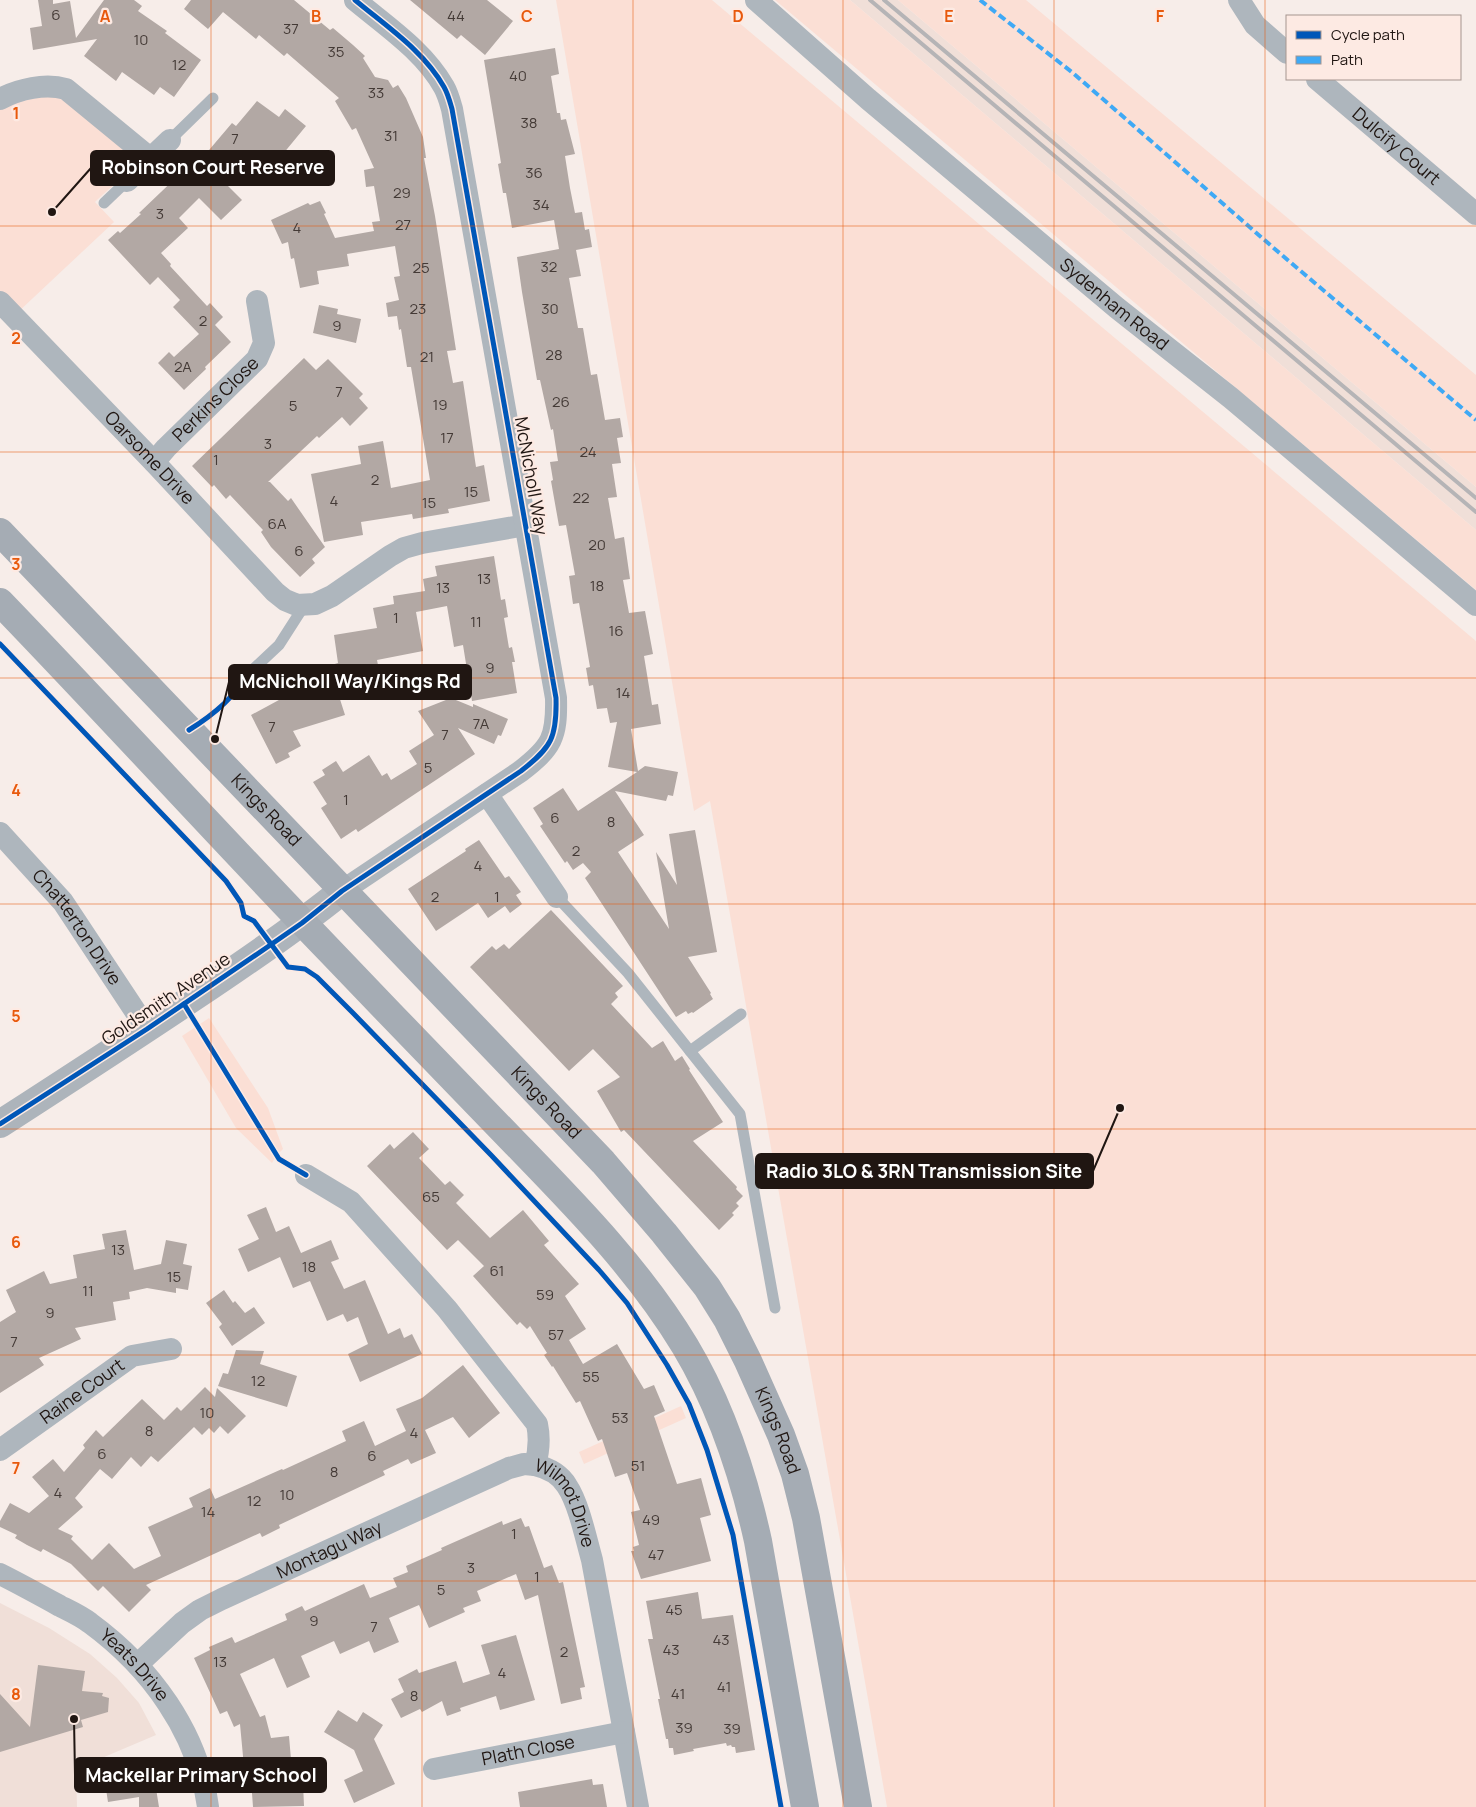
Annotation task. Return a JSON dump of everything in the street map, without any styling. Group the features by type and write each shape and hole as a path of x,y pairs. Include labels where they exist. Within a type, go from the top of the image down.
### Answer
{"main road":[{"name":"Kings Road","path":"0,532 603,1162 689,1263 707,1287 727,1319 765,1397 795,1474 812,1550 858,1807"},
{"path":"0,602 302,923 583,1214 636,1275 662,1310 704,1381 730,1440 750,1503 806,1807"}],"street":[{"name":"McNicholl Way","path":"342,891 521,771 540,756 555,730 556,698 452,109 445,88 431,67 416,51 355,0"},
{"name":"Sydenham Road","path":"756,0 868,99 1117,308 1231,398 1476,605"},
{"path":"1239,0 1255,25 1286,52"},
{"name":"Dulcify Court","path":"1318,80 1476,214"},
{"path":"0,98 23,90 55,85 66,88 150,158"},
{"path":"127,181 170,140"},
{"name":"Perkins Close","path":"154,462 257,359 264,342 257,301"},
{"name":"Oarsome Drive","path":"0,302 154,462 275,592 285,600 304,606"},
{"path":"304,606 315,604 332,596 404,548 422,543 526,525"},
{"path":"486,794 557,897"},
{"name":"Chatterton Drive","path":"0,833 63,902 147,1029"},
{"name":"Goldsmith Avenue","path":"0,1124 147,1029 302,923 342,891"},
{"name":"Wilmot Drive","path":"306,1175 351,1202 447,1309 537,1424 540,1434 539,1450 535,1465 554,1472 567,1486 582,1525 598,1590 638,1807"},
{"name":"Raine Court","path":"0,1450 132,1356 171,1349"},
{"name":"Montagu Way","path":"138,1664 182,1623 200,1610 509,1468 524,1464 535,1465"},
{"name":"Yeats Drive","path":"0,1574 89,1622 138,1664 166,1700 184,1732 203,1783 208,1807"},
{"name":"Plath Close","path":"434,1769 624,1732"}],"lane":[{"path":"170,140 213,98"},
{"path":"104,203 127,181"},
{"path":"246,676 279,645 304,606"},
{"path":"557,897 628,973 740,1114 775,1308"},
{"path":"690,1051 740,1014"}],"shaded area":[{"path":"556,0 712,0 1476,641 1476,1807 887,1807 710,801 694,811"},
{"path":"775,0 850,0 1476,530 1476,590"},
{"path":"850,0 898,0 1476,487 1476,530"},
{"path":"898,0 1026,0 1476,375 1476,487"},
{"path":"54,94 64,97 128,153 128,161 118,180 95,202 114,222 17,313 0,294 0,106"},
{"path":"209,1018 268,1108 283,1149 272,1163 236,1128 182,1036"},
{"path":"681,1406 686,1418 584,1464 579,1452"},
{"path":"0,1603 49,1628 90,1654 117,1678 139,1703 156,1735 76,1769 77,1807 0,1807"}],"building":[{"path":"38,0 53,0 53,4 70,1 76,38 104,0 134,0 142,6 138,11 167,31 165,33 201,60 174,97 160,87 154,95 122,72 116,81 84,56 97,39 33,50 30,28 42,26"},
{"path":"191,0 294,0 330,30 333,28 353,45 365,56 363,58 375,77 388,80 393,88 398,85 406,98 423,137 426,158 424,158 456,350 447,351 453,383 463,381 476,467 484,465 490,501 448,509 449,513 413,519 412,514 361,522 363,535 324,542 311,474 361,464 358,446 383,441 391,488 430,480 411,367 407,367 397,316 388,317 386,303 399,300 394,277 400,276 395,246 347,254 349,266 317,271 319,284 300,288 294,258 291,259 288,242 282,244 271,220 308,203 310,205 320,201 335,238 374,231 372,222 380,221 374,186 366,187 364,170 374,168 356,128 352,130 335,101 339,98 287,53 284,56 259,35 256,39 223,12 208,29 184,9"},
{"path":"410,0 487,0 513,21 485,55 461,35 457,39"},
{"path":"555,48 559,74 551,76 557,113 560,113 561,120 566,119 575,154 565,156 570,188 575,213 582,212 585,230 589,229 592,247 576,250 581,276 569,278 578,328 583,328 591,375 597,374 605,420 620,418 623,437 617,438 621,463 612,464 617,497 608,498 615,539 624,537 630,579 623,580 629,613 645,611 653,654 644,656 652,705 658,704 661,724 631,729 638,771 645,766 678,772 673,796 668,795 666,801 615,791 644,835 618,852 669,929 656,852 677,885 669,834 695,830 717,952 688,957 713,999 693,1013 688,1014 686,1011 676,1017 585,878 591,872 583,863 573,870 567,861 565,863 540,826 543,824 533,808 563,788 578,811 637,772 608,767 617,722 610,723 607,708 597,709 593,685 589,686 586,668 590,667 579,603 573,604 569,576 575,575 566,525 559,526 551,481 553,480 550,462 558,461 553,429 551,430 540,380 537,380 522,292 517,257 559,249 554,220 512,228 506,193 503,193 498,164 501,163 484,60"},
{"path":"257,101 279,117 285,109 306,126 278,160 280,163 265,180 235,156 218,176 242,200 221,220 199,198 179,218 188,228 161,253 171,264 170,266 207,306 210,303 223,317 215,325 231,342 184,390 158,363 169,352 174,357 199,334 173,307 180,300 158,277 150,285 108,240 118,231 120,233 141,214 139,213 183,171 187,176 232,123 236,126"},
{"path":"319,305 338,309 337,314 361,319 356,343 313,333"},
{"path":"304,358 316,370 328,359 363,394 359,398 368,408 350,426 342,417 319,438 317,436 268,482 288,501 291,498 325,547 312,559 315,563 300,577 271,547 261,532 263,530 230,495 226,499 214,485 212,487 192,466"},
{"path":"494,556 501,600 505,599 508,617 504,618 509,648 512,647 515,662 512,662 517,693 472,701 463,645 454,647 447,606 416,612 423,651 377,660 382,685 338,693 345,715 293,731 301,746 288,753 290,757 276,764 251,715 290,694 285,679 338,663 334,635 377,628 373,608 394,604 393,596 425,591 423,579 437,576 435,566"},
{"path":"451,698 473,707 473,704 508,719 501,736 498,735 494,744 458,728 475,754 358,832 356,829 341,839 321,808 327,804 313,782 325,775 322,770 336,761 343,772 369,755 382,776 387,773 391,780 417,764 409,751 434,735 418,711"},
{"path":"479,840 505,878 509,876 521,892 516,895 522,904 510,913 505,906 488,918 478,903 436,931 408,889 466,851 465,849"},
{"path":"551,910 623,986 615,993 618,997 611,1004 652,1048 663,1041 675,1061 682,1056 723,1122 693,1141 737,1187 736,1189 743,1196 736,1203 739,1206 732,1213 734,1215 719,1230 624,1130 621,1132 597,1091 620,1077 593,1049 569,1071 470,967 492,946 496,950 504,944 509,949"},
{"path":"413,1132 429,1149 419,1158 445,1185 450,1181 464,1195 456,1203 490,1238 523,1210 549,1241 544,1245 579,1284 565,1296 586,1329 569,1340 583,1364 617,1344 644,1389 654,1385 665,1411 654,1416 677,1484 701,1478 711,1515 700,1518 711,1561 641,1579 631,1551 634,1551 633,1547 639,1545 631,1512 640,1510 627,1473 615,1477 602,1439 598,1441 580,1401 576,1403 544,1355 547,1353 530,1326 527,1329 520,1322 517,1325 473,1276 484,1266 458,1240 447,1250 367,1166 390,1144 394,1149"},
{"path":"266,1207 276,1232 289,1226 301,1253 331,1240 339,1259 331,1262 344,1289 365,1280 388,1334 400,1328 404,1338 412,1334 422,1354 360,1382 348,1354 368,1344 358,1317 347,1322 343,1314 327,1321 310,1281 293,1288 280,1257 248,1272 238,1249 259,1239 247,1215"},
{"path":"126,1230 134,1270 161,1264 166,1240 187,1244 183,1264 192,1266 188,1290 176,1288 176,1293 147,1288 129,1292 130,1299 113,1302 116,1320 75,1328 81,1339 39,1358 44,1365 0,1393 0,1322 16,1312 6,1290 44,1271 50,1284 77,1278 73,1255 105,1249 102,1234"},
{"path":"224,1290 233,1303 235,1301 245,1313 254,1307 265,1323 232,1346 219,1327 222,1324 206,1303"},
{"path":"236,1350 264,1351 260,1364 297,1376 287,1407 218,1386 223,1373 228,1374"},
{"path":"463,1365 500,1413 469,1438 453,1417 425,1430 436,1453 411,1464 408,1459 383,1471 385,1475 279,1525 280,1528 262,1537 260,1533 146,1585 151,1590 129,1612 103,1586 98,1591 71,1564 43,1549 41,1552 27,1545 15,1538 17,1535 0,1527 0,1521 10,1503 29,1513 49,1496 32,1477 53,1459 64,1472 85,1448 83,1445 96,1430 103,1437 142,1399 164,1420 177,1407 181,1411 205,1387 215,1397 217,1388 246,1416 228,1434 220,1426 214,1433 209,1428 202,1435 194,1427 158,1462 151,1456 141,1467 131,1457 112,1479 100,1469 75,1498 83,1507 58,1529 73,1536 71,1539 92,1560 109,1543 134,1569 161,1556 148,1527 193,1507 189,1498 210,1488 215,1499 283,1470 346,1441 342,1431 364,1421 375,1446 406,1431 396,1409 422,1398"},
{"path":"521,1518 525,1527 529,1526 544,1568 552,1565 559,1583 563,1582 585,1687 580,1688 582,1699 561,1704 538,1595 525,1600 516,1574 477,1591 481,1601 463,1608 465,1612 429,1628 419,1605 389,1618 399,1642 374,1653 369,1641 340,1654 334,1641 301,1656 310,1677 287,1688 274,1658 240,1674 260,1717 265,1715 271,1738 289,1736 293,1783 303,1783 304,1806 253,1807 250,1766 244,1767 240,1724 234,1727 227,1711 220,1714 194,1658 210,1650 209,1647 232,1637 235,1643 287,1620 285,1614 302,1606 305,1611 364,1584 370,1598 397,1587 393,1578 408,1572 406,1566 502,1521 503,1525"},
{"path":"698,1592 702,1619 733,1615 755,1750 736,1753 735,1747 727,1746 726,1743 693,1749 694,1751 674,1755 673,1748 669,1748 658,1699 660,1699 648,1639 653,1639 646,1601"},
{"path":"516,1635 535,1700 500,1710 496,1696 460,1708 461,1711 447,1716 442,1701 422,1712 420,1709 401,1718 391,1699 404,1692 398,1679 417,1669 419,1673 456,1661 463,1683 490,1674 481,1645"},
{"path":"38,1665 85,1671 82,1691 103,1693 102,1696 109,1698 108,1712 81,1720 83,1727 0,1752 0,1694 30,1727"},
{"path":"338,1710 357,1722 363,1712 383,1725 374,1739 395,1784 354,1803 344,1780 363,1771 354,1750 324,1732"},
{"path":"147,1766 149,1776 154,1776 159,1807 139,1807 139,1797 108,1802 104,1776 128,1773 128,1769"},
{"path":"592,1779 593,1785 603,1784 607,1807 520,1807 518,1792"}],"railway":[{"path":"870,0 1476,512"},
{"path":"884,0 1476,498"}],"marked path":[{"path":"980,0 1073,73 1276,250 1476,420"}],"cycle path":[{"path":"0,1124 147,1029 302,923 342,891 521,771 546,748 554,732 556,698 452,109 444,87 426,62 404,40 355,0"},
{"path":"0,644 226,881 241,903 244,916 254,921 288,967 305,969 317,977 491,1155 599,1270 627,1303 667,1365 689,1404 707,1450 733,1535 781,1807"},
{"path":"189,730 221,706 235,692 246,676"},
{"path":"184,1004 279,1159 306,1175"}],"place":[{"name":"Robinson Court Reserve","path":"52,212"},
{"name":"McNicholl Way/Kings Rd","path":"215,739"},
{"name":"Radio 3LO & 3RN Transmission Site","path":"1120,1108"},
{"name":"Mackellar Primary School","path":"74,1719"}]}
